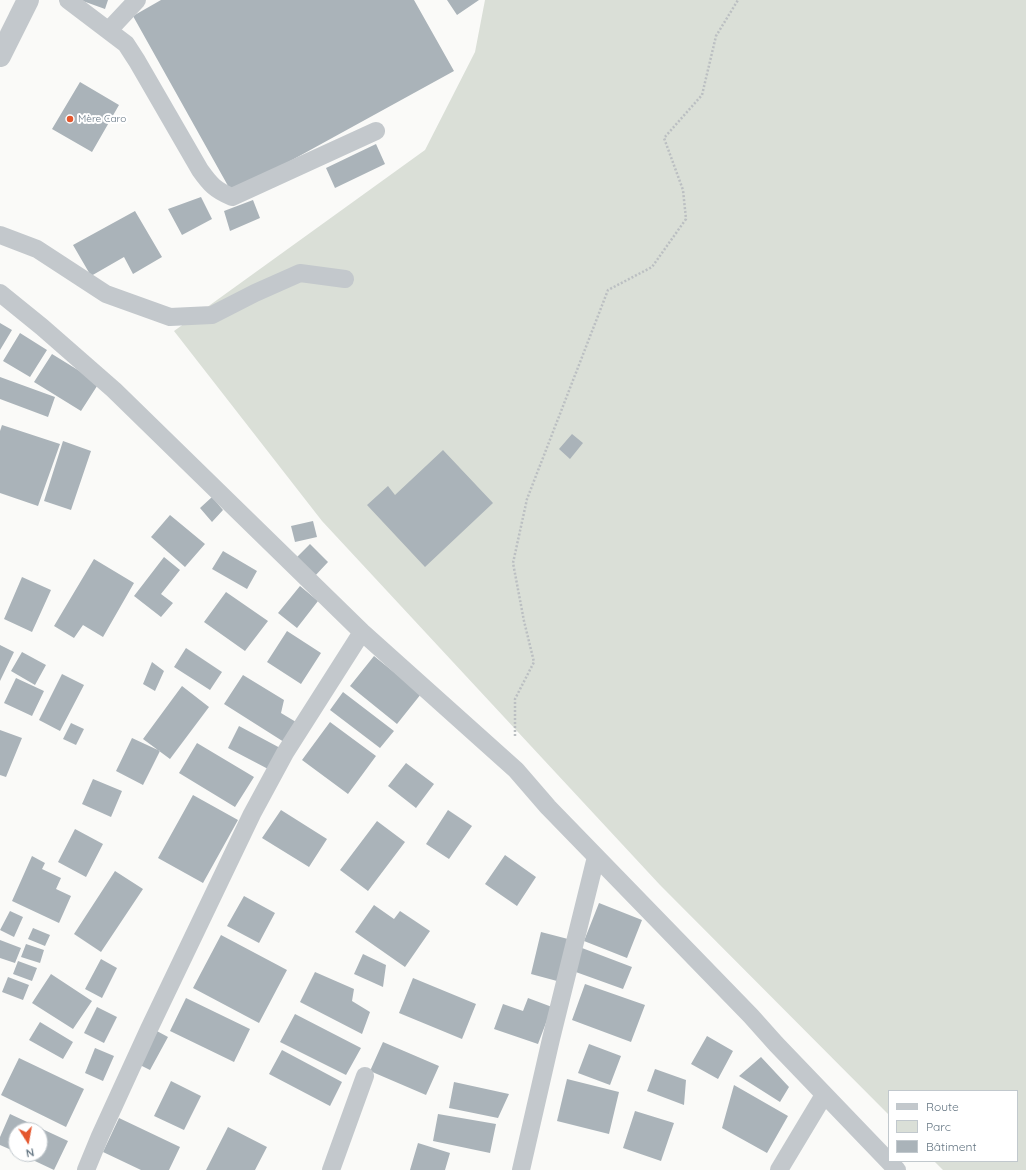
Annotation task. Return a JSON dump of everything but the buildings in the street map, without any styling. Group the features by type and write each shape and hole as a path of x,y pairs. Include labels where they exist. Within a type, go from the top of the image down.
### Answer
{"street":[{"path":"0,56 28,0"}],"lane":[{"path":"68,0 126,44 200,170 210,184 220,192 232,197 376,131"},
{"path":"109,30 137,0"},
{"path":"0,235 37,249 106,294 170,317 212,315 255,293 300,273 345,279"},
{"path":"0,293 42,327 114,390 362,632 516,770 596,857 746,1010 824,1095 888,1161"},
{"path":"86,1170 149,1029 252,814 285,753 362,632"},
{"path":"521,1170 551,1039 596,857"},
{"path":"331,1170 366,1076"},
{"path":"779,1170 824,1095"},
{"path":"889,1162 897,1170"}],"path":[{"path":"516,770 515,699 534,662 513,564 527,499 608,290 652,267 686,219 683,190 664,138 702,95 716,36 738,0"}],"green space":[{"path":"485,0 1026,0 1026,1170 943,1170 935,1162 1018,1162 1018,1090 888,1090 888,1114 660,885 322,521 174,331 425,150 475,52"}],"place":[{"name":"Mère Caro","path":"70,119"}]}
